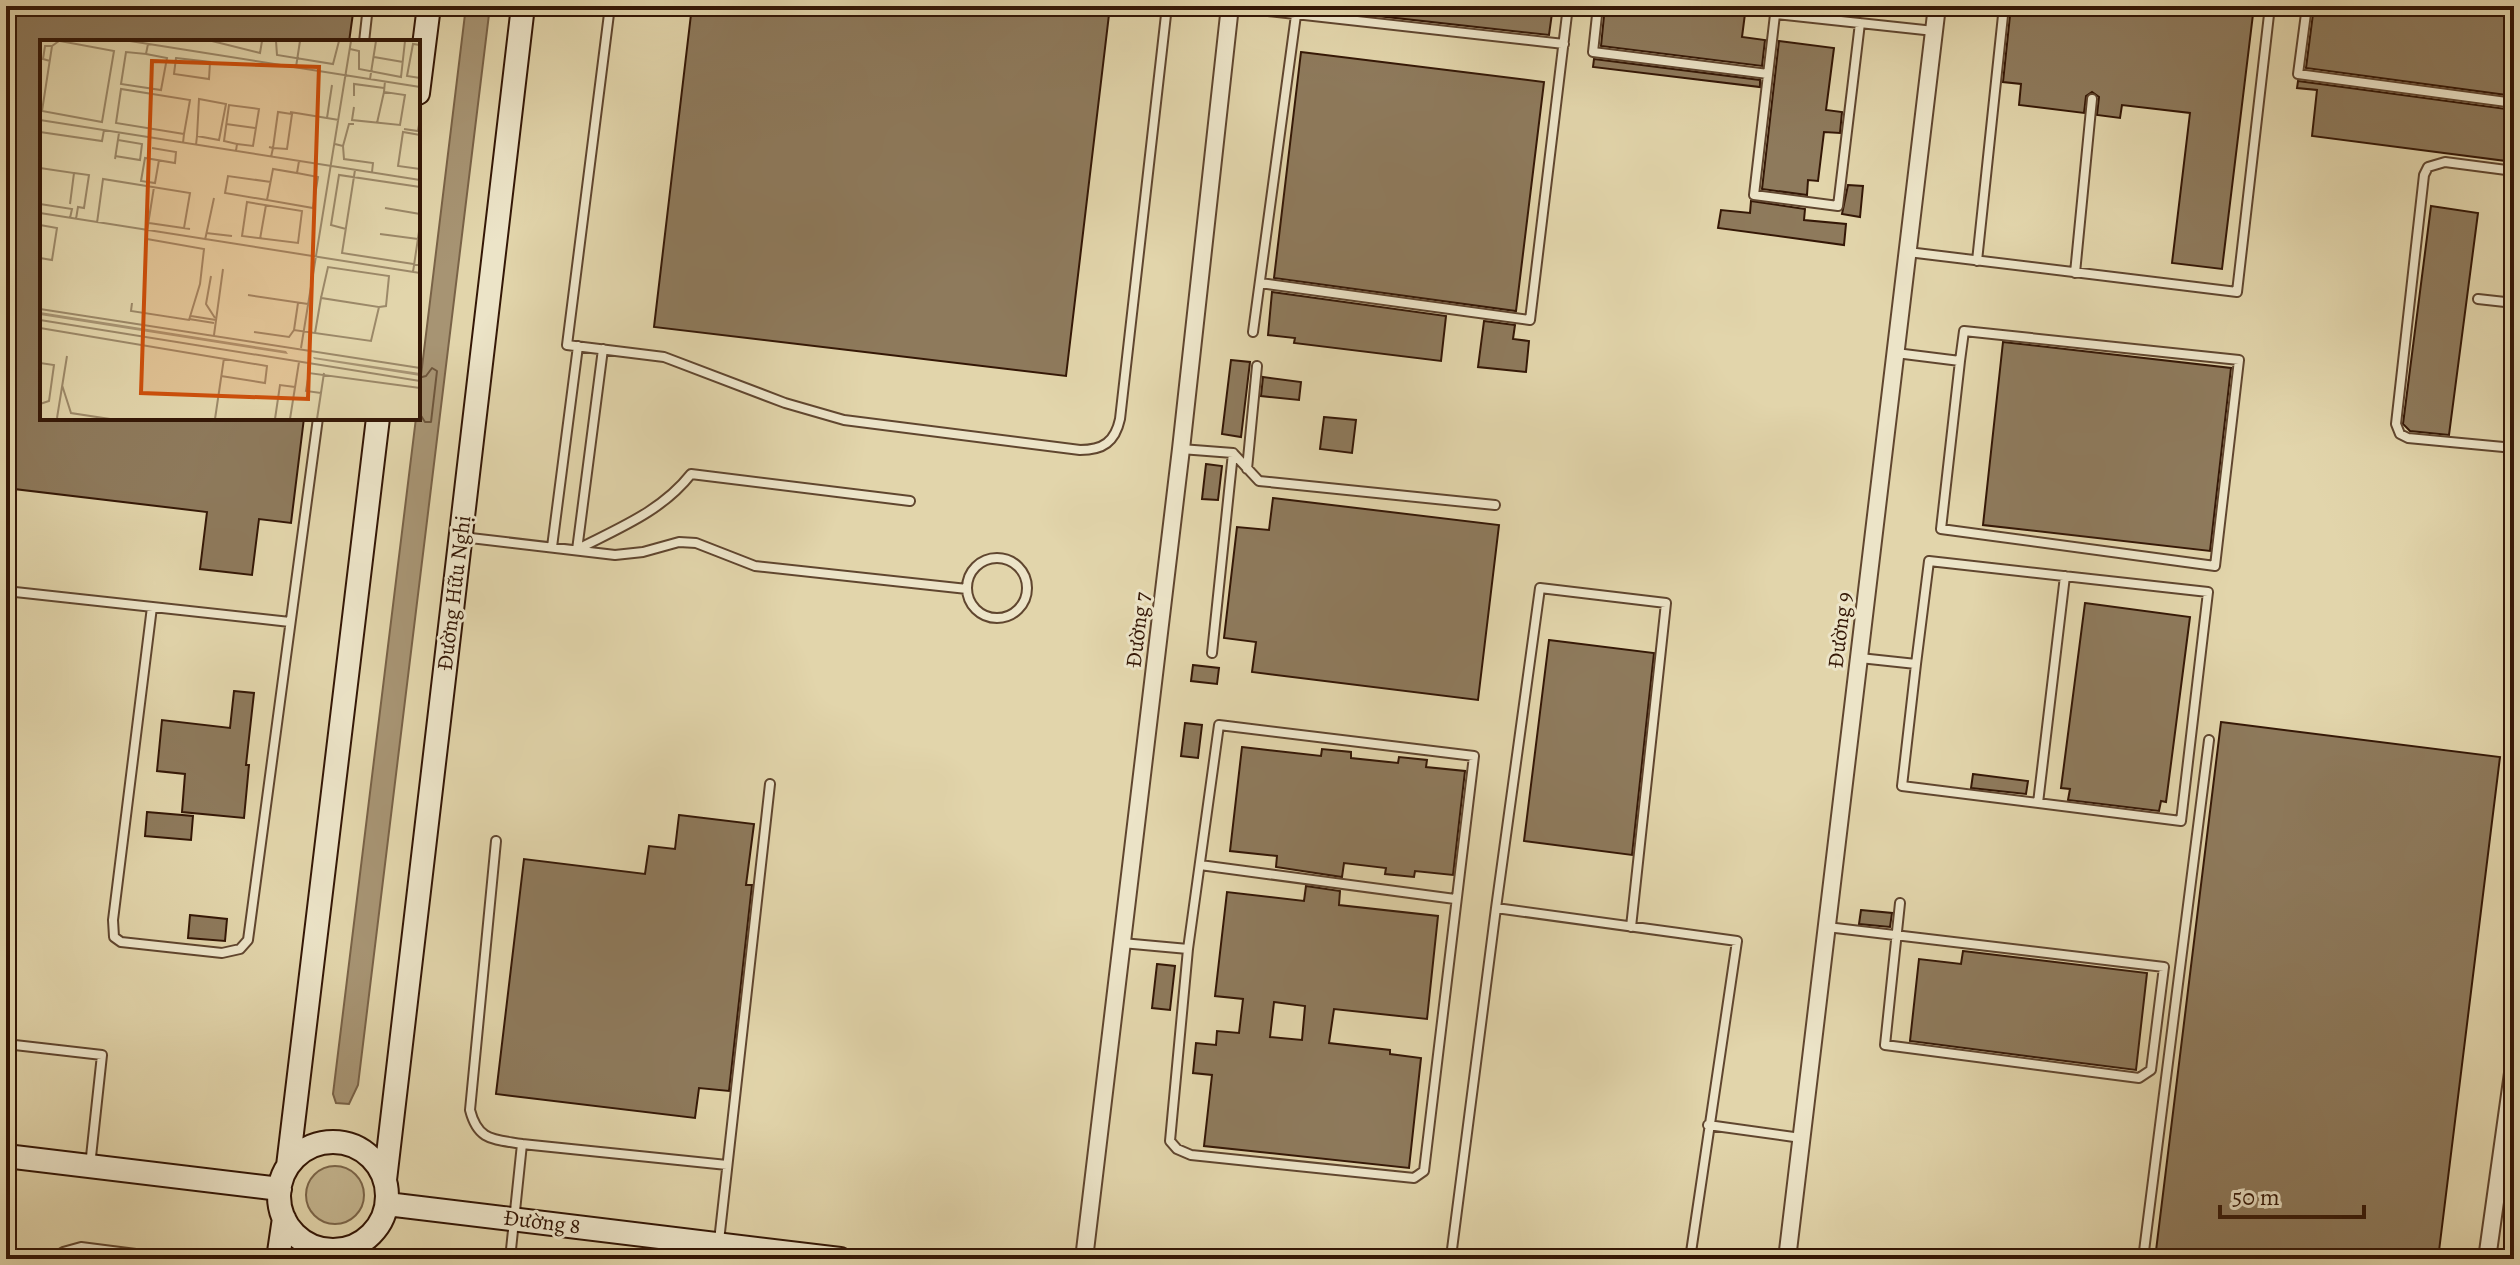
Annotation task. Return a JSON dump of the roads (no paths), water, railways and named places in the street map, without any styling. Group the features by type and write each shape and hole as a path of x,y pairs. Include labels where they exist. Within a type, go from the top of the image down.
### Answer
{"main road":[{"path":"420,77 429,6"},
{"name":"Đường Hữu Nghị","path":"385,1180 523,6"},
{"path":"278,1259 284,1218 280,1189 288,1166 378,420"},
{"path":"288,1166 306,1149 317,1144 341,1142 364,1151 380,1168 385,1180 387,1204 378,1226 374,1259"},
{"path":"6,1156 280,1189"},
{"name":"Đường 8","path":"387,1204 840,1259"},
{"path":"284,1218 307,1244 329,1250 362,1243 378,1226"}],"street":[{"name":"Đường 7","path":"1084,1259 1181,449 1230,6"},
{"name":"Đường 9","path":"1787,1259 1937,6"},
{"path":"2487,1259 2514,1066"}],"lane":[{"path":"364,40 368,6"},
{"path":"610,6 567,345 664,357 785,403 844,420 1080,450 1108,444 1116,433 1120,419 1167,6"},
{"path":"1230,6 1564,44"},
{"path":"1260,283 1530,320 1568,6"},
{"path":"1598,6 1593,52 1768,74"},
{"path":"1977,261 2004,6"},
{"path":"1908,252 2237,292 2270,6"},
{"path":"2307,6 2298,74 2514,103"},
{"path":"1860,23 1838,206 1754,195 1775,10 1934,31"},
{"path":"1253,332 1296,15"},
{"path":"2075,273 2092,99"},
{"path":"2514,171 2445,162 2428,167 2424,175 2396,424 2400,434 2408,438 2514,448"},
{"path":"2478,299 2514,303"},
{"path":"1964,331 2239,360 2215,566 1941,529 1960,361 1964,331"},
{"path":"552,547 578,346"},
{"path":"577,550 603,349"},
{"path":"1896,353 1960,361"},
{"path":"1247,469 1257,366"},
{"path":"152,607 113,920 114,937 121,942 222,953 240,949 248,940 318,420"},
{"path":"1181,449 1233,453 1259,481 1495,505"},
{"path":"1212,653 1233,453"},
{"path":"577,550 660,505 691,474 910,501"},
{"path":"461,537 615,555 643,552 679,542 696,543 746,563 776,569 967,589"},
{"path":"999,558 1009,560 1024,574 1027,593 1018,611 1000,619 990,618 973,608 967,589 968,579 980,563 999,558"},
{"path":"1929,561 2208,592 2181,821 1902,786 1916,664 1929,561"},
{"path":"2038,803 2065,576"},
{"path":"1470,1259 1451,1257 1540,588 1666,603 1631,927"},
{"path":"6,591 290,622"},
{"path":"1859,658 1916,664"},
{"path":"1219,725 1474,756 1455,899 1424,1171 1414,1178 1191,1155 1177,1149 1170,1141 1188,949 1219,725"},
{"path":"2143,1259 2209,740"},
{"path":"719,1243 770,784"},
{"path":"496,841 470,1110 474,1125 481,1134 496,1140 727,1165"},
{"path":"1200,865 1455,899"},
{"path":"1826,927 1895,935 2164,967 2151,1070 2139,1078 1885,1045 1895,935 1900,903"},
{"path":"1496,908 1737,941 1690,1259"},
{"path":"1122,943 1188,949"},
{"path":"6,1044 102,1055 89,1167"},
{"path":"1708,1125 1802,1138"},
{"path":"510,1259 522,1144"},
{"path":"61,1259 63,1252 81,1247 175,1259"}],"water":[{"path":"466,6 490,6 358,1085 349,1104 336,1103 333,1094 416,420 420,420 420,384"}]}
